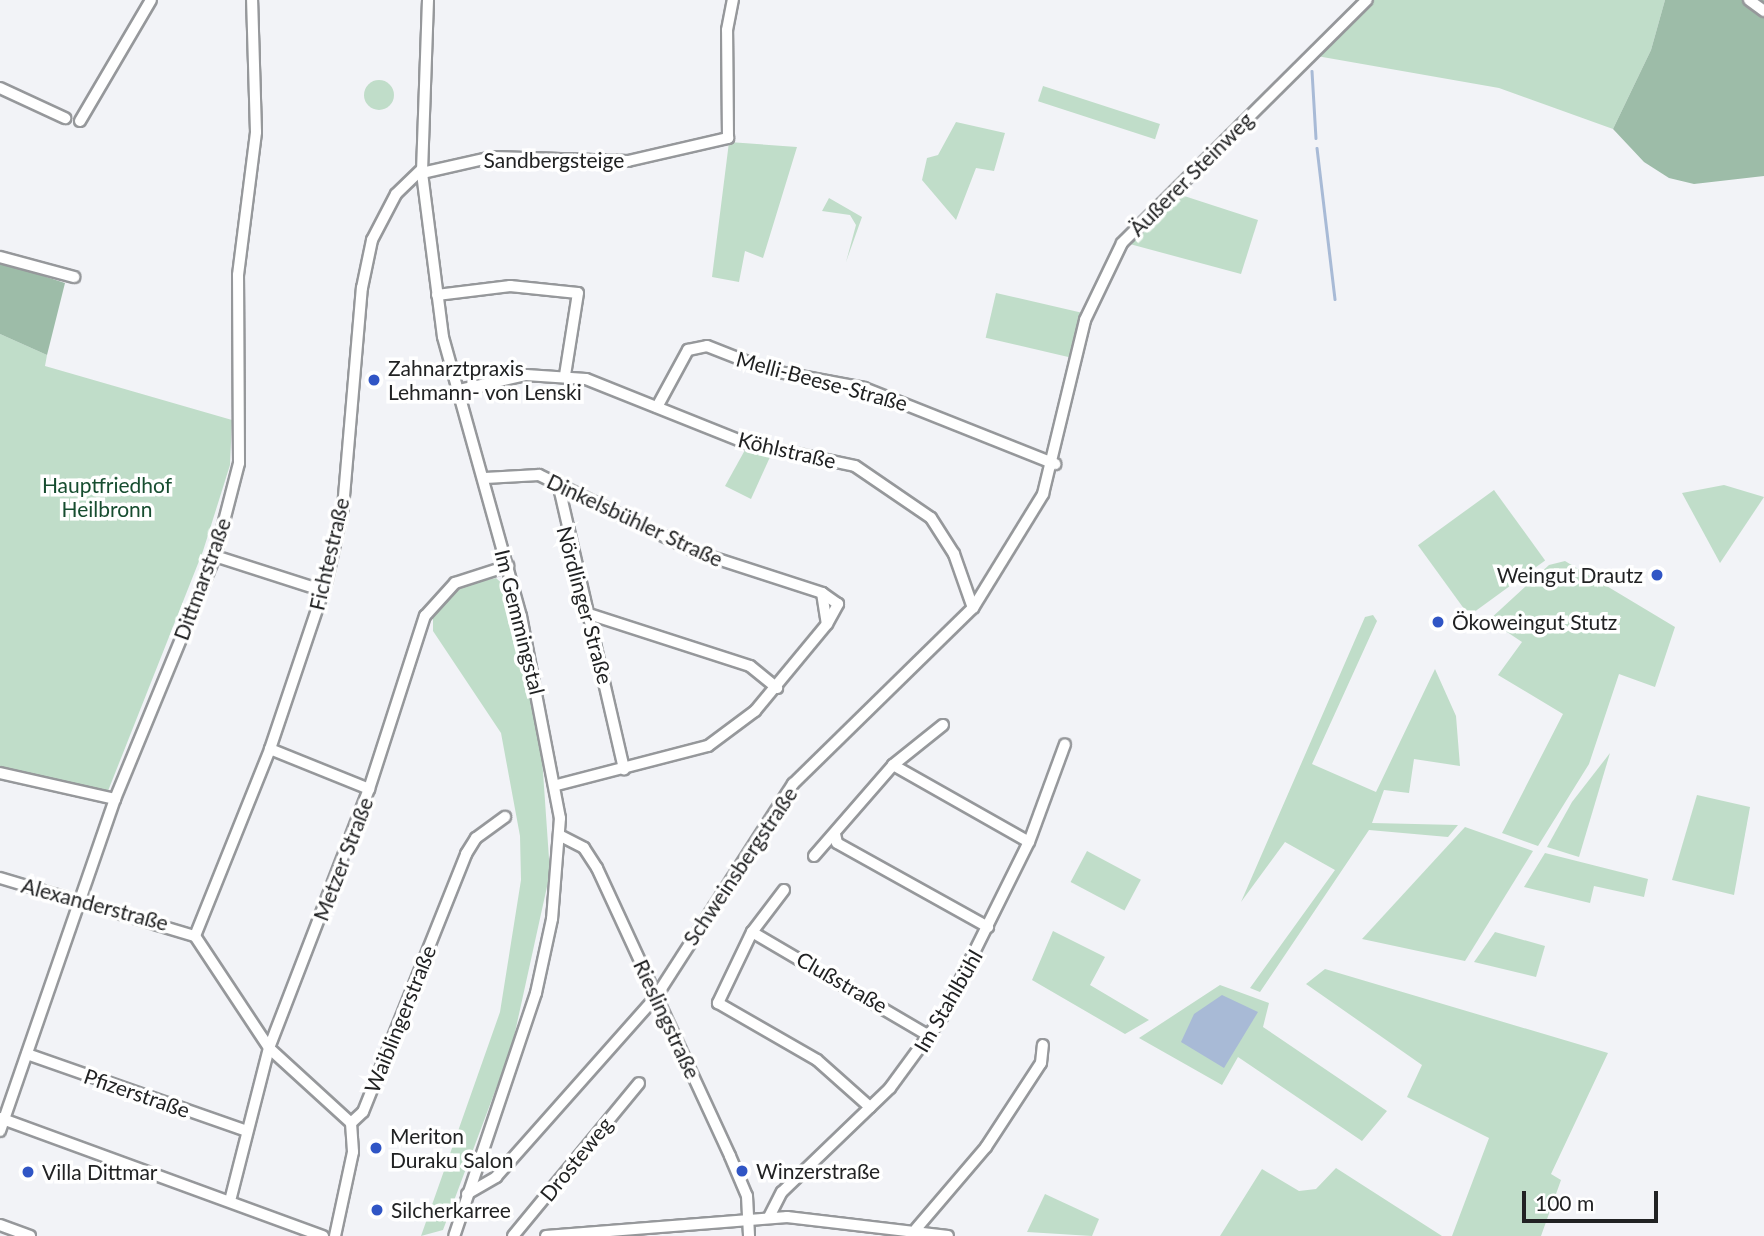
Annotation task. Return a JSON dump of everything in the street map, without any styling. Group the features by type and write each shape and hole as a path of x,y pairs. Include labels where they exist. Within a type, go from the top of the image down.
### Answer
{"street":[{"path":"80,121 151,0"},
{"name":"Dittmarstraße","path":"0,1131 115,799 215,556 239,463 243,414 238,275 256,132 252,0"},
{"name":"Im Gemmingstal","path":"428,0 422,171 438,295 455,391 485,478 508,566 557,785 559,835 552,919 536,993 454,1236"},
{"name":"Sandbergsteige","path":"422,171 494,157 628,161 728,138 727,30 733,0"},
{"name":"Äußerer Steinweg","path":"1055,464 1085,320 1122,243 1367,0"},
{"path":"1749,0 1764,11"},
{"path":"0,88 65,118"},
{"name":"Fichtestraße","path":"195,936 270,750 324,591 343,508 366,265 387,207 422,171"},
{"path":"0,257 74,276"},
{"path":"438,295 510,286 579,293 565,375"},
{"name":"Melli-Beese-Straße","path":"657,407 688,350 707,346 768,370 864,388 1055,464"},
{"name":"Köhlstraße","path":"455,391 506,378 565,375 657,407 746,443 855,466 900,491 931,518 954,554 973,608"},
{"name":"Schweinsbergstraße","path":"467,1194 496,1177 655,998 793,784 973,608 1044,494 1055,464"},
{"name":"Dinkelsbühler Straße","path":"485,478 517,474 558,482 696,552 822,593 838,604 827,625 777,688"},
{"name":"Nördlinger Straße","path":"558,482 565,532 592,615 624,769"},
{"path":"215,556 324,591"},
{"name":"Metzer Straße","path":"231,1197 269,1048 369,789 435,599 455,583 508,566"},
{"path":"557,785 708,746 777,688 750,666 592,615"},
{"path":"814,856 893,765 943,725"},
{"name":"Im Stahlbühl","path":"769,1217 782,1192 870,1107 929,1036 988,927 1029,842 1065,744"},
{"path":"270,750 369,789"},
{"path":"893,765 1029,842"},
{"path":"0,773 115,799"},
{"name":"Waiblingerstraße","path":"351,1123 363,1112 466,855 476,838 505,817"},
{"path":"835,834 837,844 988,927"},
{"name":"Rieslingstraße","path":"559,835 591,857 730,1156 749,1220"},
{"name":"Alexanderstraße","path":"0,878 195,936 269,1048 351,1123"},
{"path":"784,890 752,932 718,1003 817,1060 870,1107"},
{"name":"Clußstraße","path":"752,932 929,1036"},
{"path":"916,1229 986,1147 1041,1063 1043,1045"},
{"name":"Pfizerstraße","path":"27,1054 247,1131"},
{"name":"Drosteweg","path":"513,1236 639,1083"},
{"path":"2,1119 231,1197 323,1236"},
{"path":"335,1236 353,1152 351,1123"},
{"path":"546,1236 769,1217 916,1229 948,1236"},
{"path":"749,1220 749,1236"},
{"path":"0,1225 30,1236"}],"green space":[{"path":"1371,0 1665,0 1651,50 1613,129 1499,88 1311,55"},
{"path":"1665,0 1764,0 1764,176 1694,184 1669,178 1644,162 1613,129 1651,50"},
{"path":"379,80 385,81 393,89 393,101 385,109 379,110 373,109 365,101 364,95 365,89 373,81"},
{"path":"1043,86 1160,124 1155,139 1038,101"},
{"path":"956,122 1005,133 994,171 976,168 956,220 922,180 927,158 938,155"},
{"path":"729,142 797,147 763,258 745,251 739,282 712,277"},
{"path":"1175,193 1258,220 1241,274 1126,243"},
{"path":"829,198 862,217 846,262 856,225 850,215 822,211"},
{"path":"0,262 65,283 47,355 0,334"},
{"path":"996,293 1081,313 1070,357 986,338"},
{"name":"Hauptfriedhof Heilbronn","path":"0,334 47,355 45,366 232,420 230,465 203,551 108,791 0,766"},
{"path":"745,450 770,457 751,499 725,486"},
{"path":"1724,485 1764,497 1720,563 1682,493"},
{"path":"1494,490 1545,560 1469,616 1418,545"},
{"path":"1565,561 1675,627 1655,687 1619,674 1589,764 1538,846 1502,833 1563,714 1498,675 1522,642 1489,620 1549,565"},
{"path":"496,578 507,588 541,743 550,873 512,1046 443,1230 421,1236 500,1012 521,880 520,836 501,733 433,631 433,615 443,601 466,585"},
{"path":"1373,615 1377,621 1312,764 1376,792 1435,669 1456,716 1460,766 1414,759 1409,793 1384,790 1372,823 1458,825 1448,837 1369,830 1260,992 1250,988 1335,870 1285,842 1241,902 1365,617"},
{"path":"1610,753 1579,857 1547,847 1572,802"},
{"path":"1697,795 1750,807 1734,895 1672,880"},
{"path":"1465,827 1533,851 1465,961 1362,939"},
{"path":"1087,851 1141,880 1124,911 1071,882"},
{"path":"1545,853 1648,879 1644,897 1594,886 1590,903 1524,887"},
{"path":"1053,931 1105,957 1090,985 1149,1020 1125,1034 1032,980"},
{"path":"1495,932 1545,946 1536,977 1474,962"},
{"path":"1325,969 1608,1053 1551,1174 1561,1180 1541,1236 1452,1236 1489,1138 1407,1097 1422,1065 1306,984"},
{"path":"1220,985 1269,1003 1263,1027 1387,1111 1362,1141 1238,1057 1222,1085 1139,1038"},
{"path":"1336,1168 1442,1236 1220,1236 1262,1169 1299,1191 1316,1189"},
{"path":"1045,1194 1099,1219 1092,1236 1027,1232"}],"water":[{"path":"1222,995 1258,1012 1224,1068 1181,1042 1194,1014"}],"waterway":[{"path":"1312,71 1316,138"},
{"path":"1317,148 1335,299"}],"place":[{"name":"Zahnarztpraxis Lehmann- von Lenski","path":"374,380"},
{"name":"Weingut Drautz","path":"1657,575"},
{"name":"Ökoweingut Stutz","path":"1438,622"},
{"name":"Meriton Duraku Salon","path":"376,1148"},
{"name":"Winzerstraße","path":"742,1171"},
{"name":"Villa Dittmar","path":"28,1172"},
{"name":"Silcherkarree","path":"377,1210"}]}
